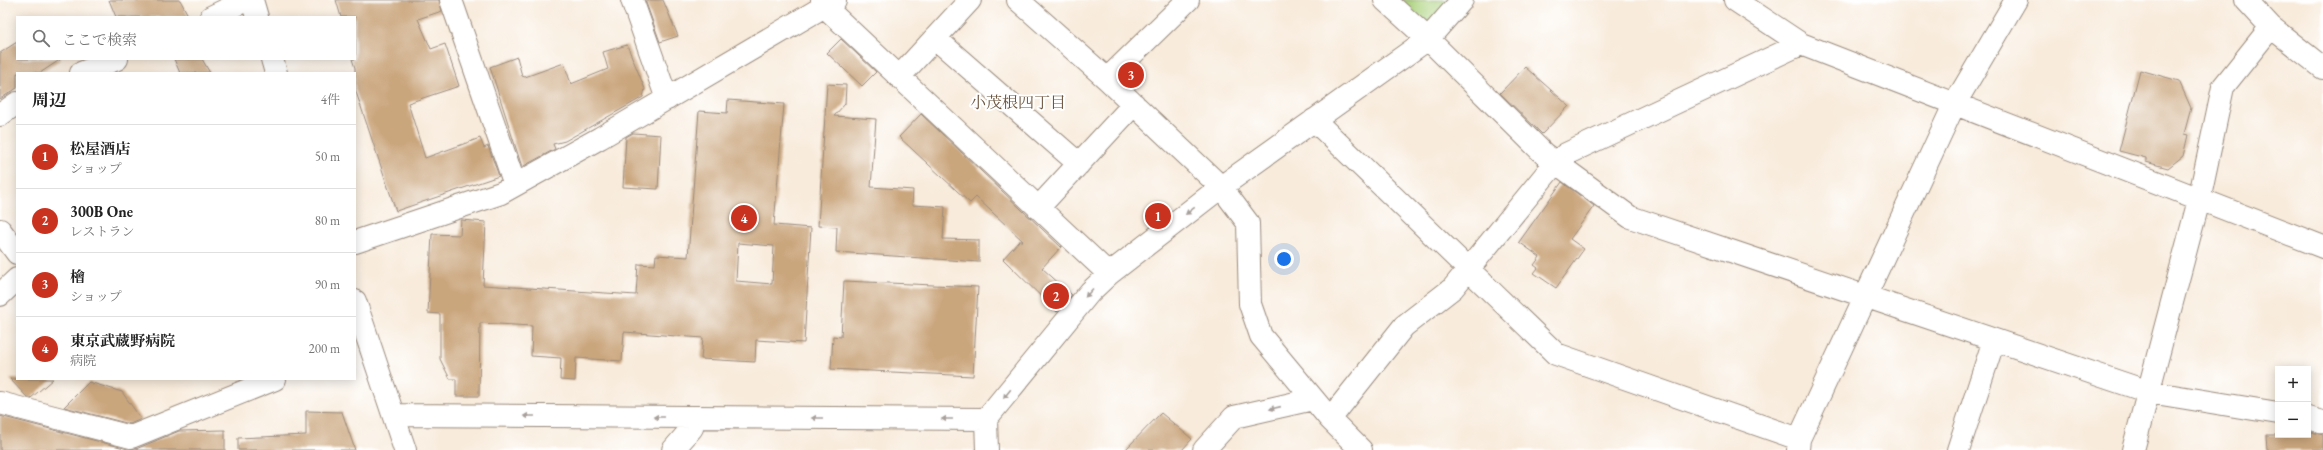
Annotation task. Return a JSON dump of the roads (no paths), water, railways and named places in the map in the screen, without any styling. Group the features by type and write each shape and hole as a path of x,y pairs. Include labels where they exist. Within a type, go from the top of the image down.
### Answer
{"street":[{"path":"213,16 246,0"},
{"path":"252,0 258,16"},
{"path":"451,0 515,185"},
{"path":"632,0 667,99"},
{"path":"899,77 970,0"},
{"path":"1018,0 1108,79 1220,187 1248,223 1250,304 1261,336 1330,419 1361,450"},
{"path":"1108,79 1188,0"},
{"path":"1385,0 1428,39 1555,162 1630,217 2149,392 2275,413"},
{"path":"987,450 986,419 1090,292 1108,274 1220,187 1428,39 1462,0"},
{"path":"1735,0 1801,44 1954,105 2323,247"},
{"path":"1314,120 1556,354 1799,445 1954,105 2016,0"},
{"path":"2246,0 2272,27 2323,68"},
{"path":"356,242 501,193 667,99 827,2 899,77 1108,274"},
{"path":"2133,450 2199,200 2223,88 2272,27"},
{"path":"935,38 1079,164"},
{"path":"1330,419 1404,326 1453,288 1469,270 1555,162 1566,154 1801,44"},
{"path":"83,72 114,60"},
{"path":"272,60 276,72"},
{"path":"0,115 16,104"},
{"path":"1038,208 1134,104"},
{"path":"0,230 16,252"},
{"path":"0,295 16,280"},
{"path":"356,308 362,344 394,415 406,450"},
{"path":"1958,450 1994,340"},
{"path":"0,403 122,443 130,437 269,380"},
{"path":"1204,450 1234,417 1313,399"},
{"path":"394,415 986,419"},
{"path":"673,450 692,428 692,417"},
{"path":"2311,419 2323,422"}],"place":[{"name":"檜","path":"1131,75"},
{"name":"松屋酒店","path":"1158,216"},
{"name":"東京武蔵野病院","path":"744,218"},
{"name":"300B One","path":"1056,296"}],"district":[{"name":"小茂根四丁目","path":"1018,102"}]}
